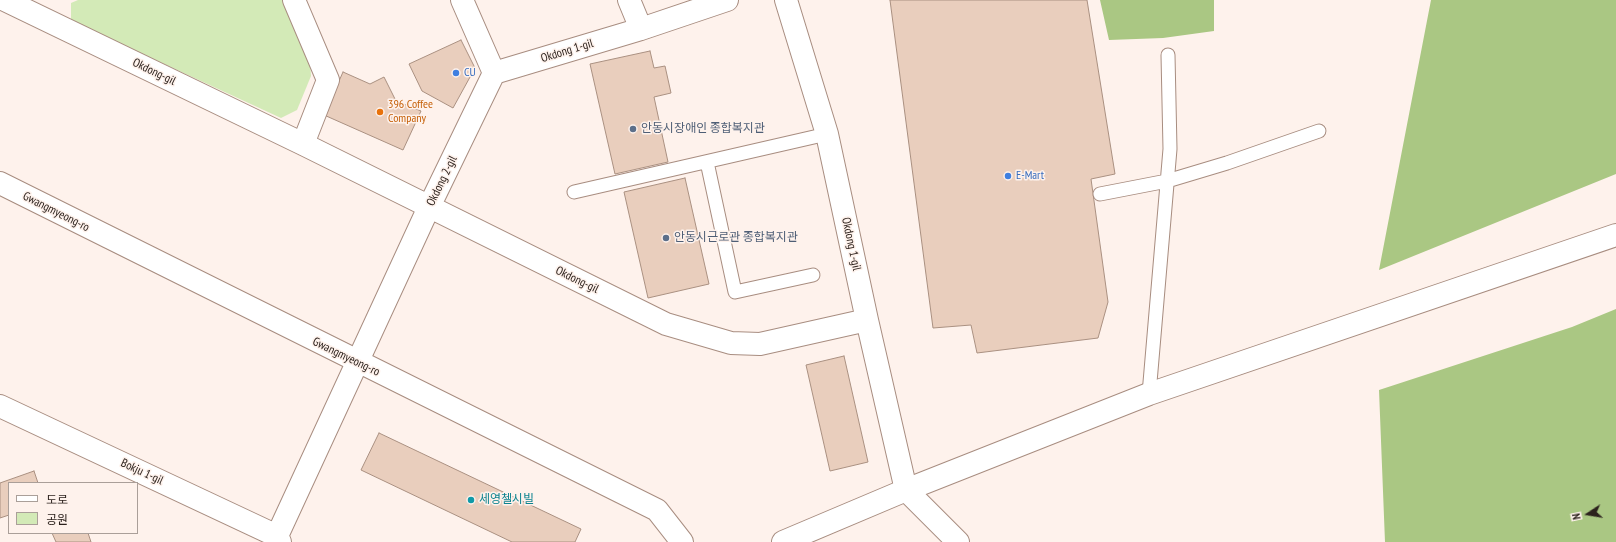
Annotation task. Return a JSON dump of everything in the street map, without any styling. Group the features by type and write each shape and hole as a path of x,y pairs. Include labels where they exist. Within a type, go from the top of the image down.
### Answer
{"street":[{"name":"Okdong-gil","path":"5,0 303,144 666,324 731,343 760,344 867,320"},
{"path":"26,9 48,0"},
{"path":"294,0 328,80 303,144"},
{"path":"462,0 494,73"},
{"path":"629,0 641,29"},
{"name":"Okdong 1-gil","path":"494,73 641,29 727,0"},
{"name":"Okdong 1-gil","path":"786,0 827,134 867,320 906,490"},
{"name":"Okdong 2-gil","path":"279,539 357,362 429,207 494,73"},
{"name":"Gwangmyeong-ro","path":"0,183 657,510 682,542"},
{"path":"783,542 906,490 1149,394 1616,235"},
{"name":"Bokju 1-gil","path":"0,406 279,539"},
{"path":"906,490 958,542"}],"lane":[{"path":"1149,394 1170,149 1168,55"},
{"path":"1100,194 1167,181 1227,163 1319,131"},
{"path":"574,192 827,134"},
{"path":"707,162 735,292 813,275"}],"green space":[{"path":"78,0 285,0 310,59 311,76 297,110 281,118 71,21 71,3"},
{"path":"1100,0 1214,0 1214,31 1163,38 1109,40"},
{"path":"1431,0 1616,0 1616,174 1379,270"},
{"path":"1616,309 1616,542 1385,542 1379,390 1572,327"}],"building":[{"name":"E-Mart","path":"890,0 1087,0 1115,174 1091,179 1108,302 1098,338 977,353 971,325 933,328"},
{"path":"461,40 475,68 453,108 422,91 409,64"},
{"name":"안동시장애인 종합복지관","path":"650,51 654,68 665,66 671,93 654,97 668,162 615,174 590,64"},
{"path":"343,72 370,84 384,77 396,101 421,111 403,150 324,115"},
{"name":"안동시근로관 종합복지관","path":"685,178 709,284 648,298 624,192"},
{"path":"844,356 868,462 830,471 806,365"},
{"name":"세영첼시빌","path":"379,433 581,529 575,542 512,542 361,470"},
{"path":"34,471 38,482 8,482 8,515 0,518 0,483"},
{"path":"52,534 88,534 91,542 56,542"}],"place":[{"name":"CU","path":"456,73"},
{"name":"396 Coffee Company","path":"380,112"},
{"name":"안동시장애인 종합복지관","path":"633,129"},
{"name":"E-Mart","path":"1008,176"},
{"name":"안동시근로관 종합복지관","path":"666,238"},
{"name":"세영첼시빌","path":"471,500"}]}
